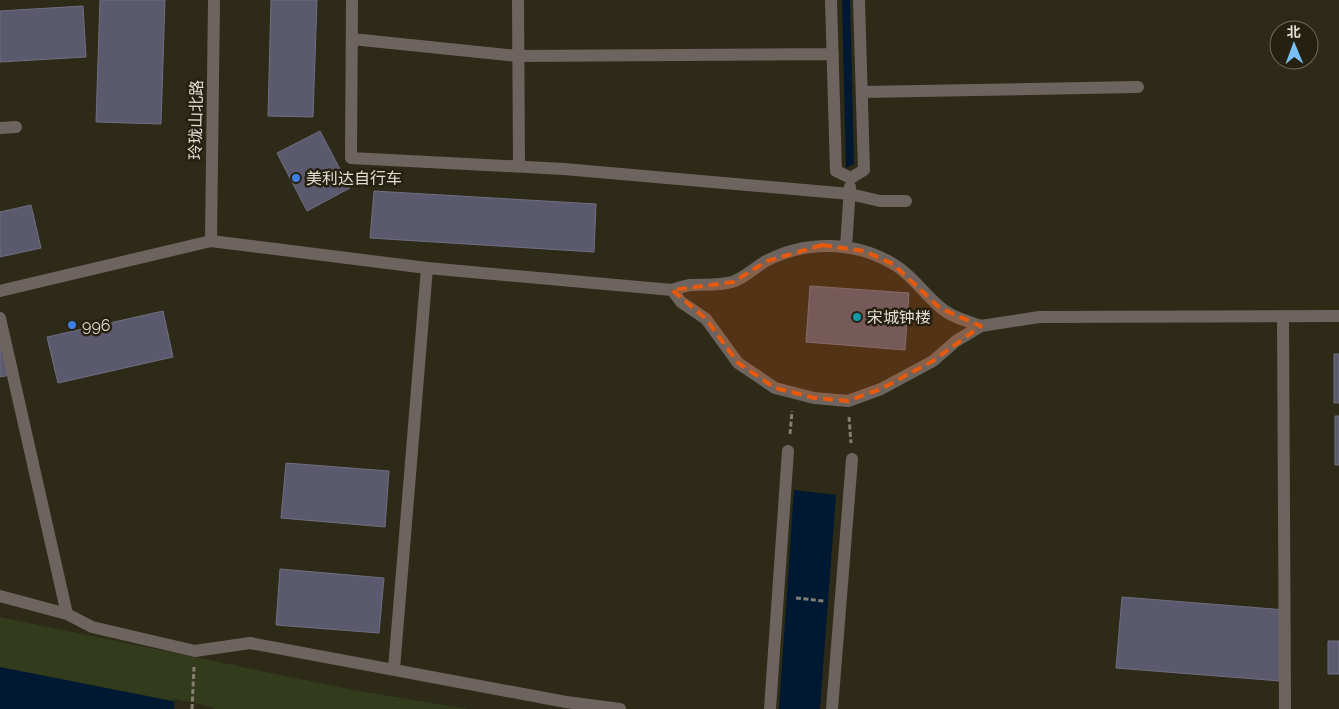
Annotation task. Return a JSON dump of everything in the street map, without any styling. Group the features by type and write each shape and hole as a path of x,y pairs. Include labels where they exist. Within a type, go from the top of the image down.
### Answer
{"street":[{"name":"玲珑山北路","path":"210,241 214,0"},
{"path":"352,0 351,158 519,166 850,194 880,201 906,200"},
{"path":"518,0 519,166"},
{"path":"831,0 836,171 851,178"},
{"path":"851,178 864,170 859,0"},
{"path":"352,40 518,56 833,54"},
{"path":"862,92 1138,87"},
{"path":"0,128 16,127"},
{"path":"846,247 851,178"},
{"path":"0,290 210,241 426,268 672,290 691,285 708,286 733,282 767,260 796,250 822,245 846,247 893,264 905,272 940,308 960,319 981,326"},
{"path":"394,669 426,268"},
{"path":"672,290 681,302 706,319 738,363 775,388 814,398 848,401 881,389 933,361 956,341 981,326 1038,317 1339,316"},
{"path":"1283,316 1285,709"},
{"path":"0,318 67,614"},
{"path":"770,709 788,451"},
{"path":"832,709 852,459"},
{"path":"0,596 67,614 92,627 196,651 250,643 566,702 620,709"}],"path":[{"path":"788,451 794,393"},
{"path":"848,401 852,459"},
{"path":"778,597 841,603"},
{"path":"192,690 192,709"}],"highlighted area":[{"path":"822,245 864,251 893,264 940,308 981,326 933,361 881,389 848,401 814,398 775,388 738,363 706,319 672,290 733,282 767,261"}],"green space":[{"path":"0,617 354,690 468,709 0,709"}],"water":[{"path":"842,0 850,0 854,164 846,168"},
{"path":"794,490 836,495 820,709 779,709"},
{"path":"0,667 213,709 0,709"}],"pier":[{"path":"174,699 213,707 214,709 174,709"}],"building":[{"path":"100,0 165,0 161,124 96,122"},
{"path":"271,0 317,0 313,117 268,116"},
{"path":"83,6 86,57 0,62 0,11"},
{"path":"320,131 350,188 307,211 277,153"},
{"path":"374,191 596,204 594,252 370,238"},
{"path":"31,205 41,248 0,257 0,212"},
{"name":"宋城钟楼","path":"810,286 909,293 905,350 806,342"},
{"path":"163,311 173,357 58,383 47,337"},
{"path":"0,325 16,374 0,377"},
{"path":"1334,354 1339,354 1339,403 1334,403"},
{"path":"1335,416 1339,416 1339,465 1335,465"},
{"path":"286,463 389,471 385,527 281,518"},
{"path":"280,569 384,578 379,633 276,625"},
{"path":"1122,597 1286,610 1280,681 1116,668"},
{"path":"1328,641 1339,641 1339,674 1328,674"}],"place":[{"name":"美利达自行车","path":"296,178"},
{"name":"宋城钟楼","path":"857,317"},
{"name":"996","path":"72,325"}]}
